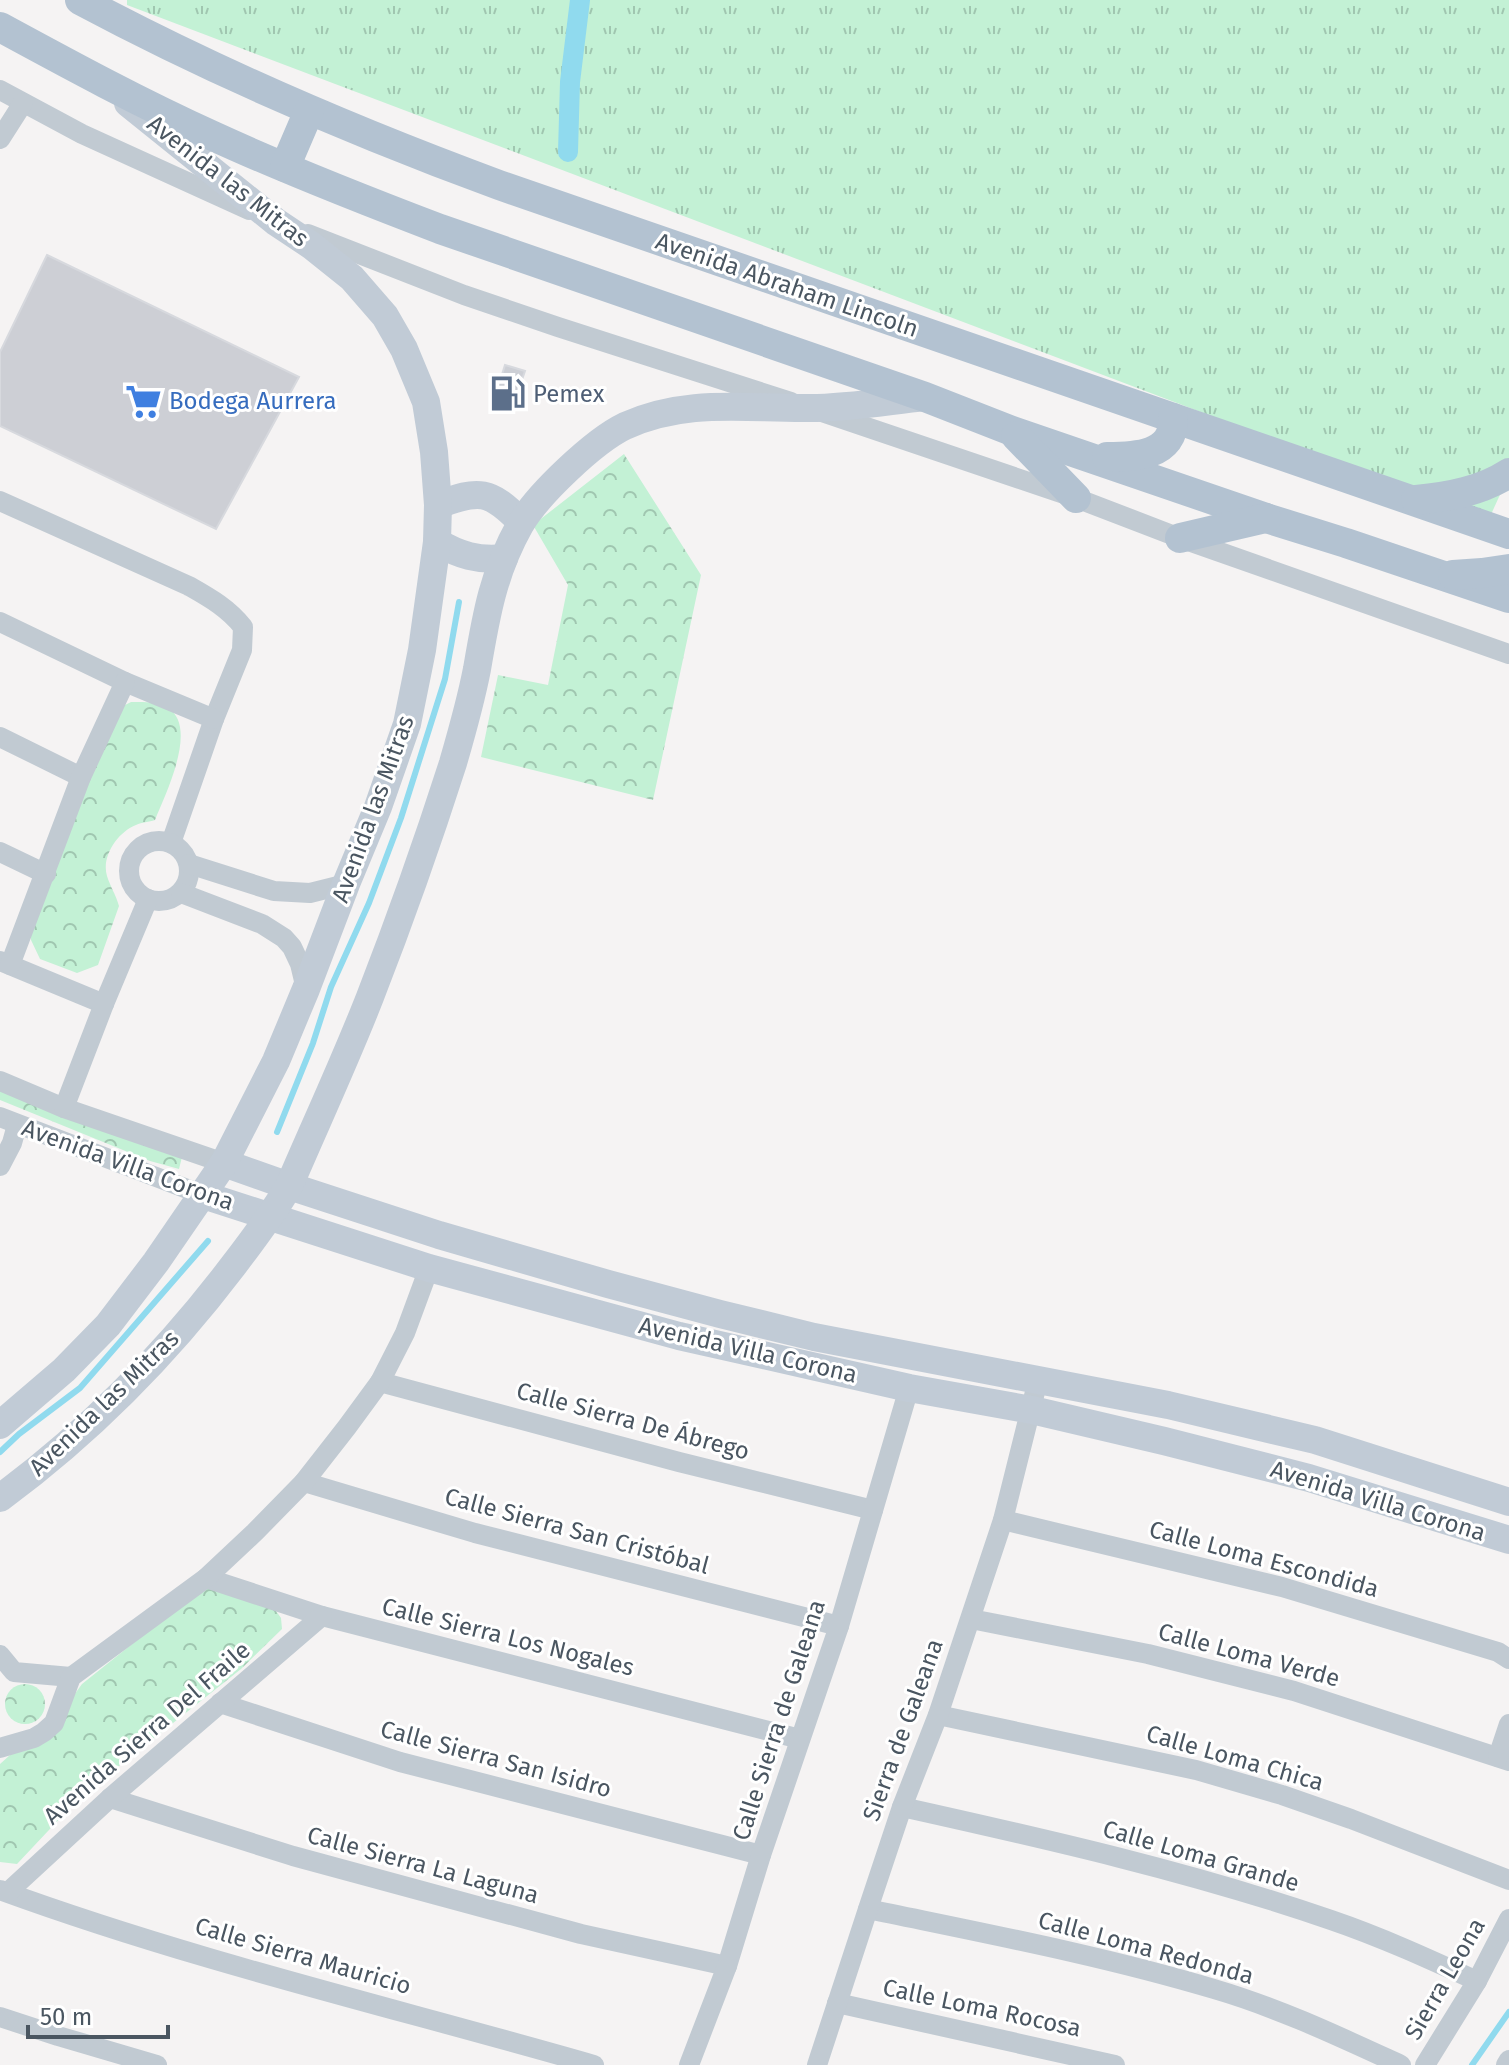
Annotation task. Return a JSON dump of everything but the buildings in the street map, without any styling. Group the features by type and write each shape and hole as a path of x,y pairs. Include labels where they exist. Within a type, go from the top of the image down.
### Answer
{"main road":[{"name":"Avenida Abraham Lincoln","path":"80,0 110,9 309,111 499,185 1509,534"},
{"path":"0,27 105,85 210,135 440,229 925,397 1012,431 1509,598"},
{"path":"285,167 309,111"},
{"path":"1093,458 1152,452 1168,439 1173,418"},
{"path":"1012,431 1076,498"},
{"path":"1410,501 1473,490 1494,483 1509,473"},
{"path":"1180,538 1266,518"},
{"path":"1439,575 1509,569"}],"street":[{"name":"Avenida las Mitras","path":"0,1425 64,1370 108,1325 156,1262 224,1163 276,1061 378,807 407,724 422,650 437,542 434,452 426,402 404,349 385,316 352,278 276,222 105,85"},
{"path":"0,90 82,134 276,222 490,304 1076,498 1509,654"},
{"path":"0,139 23,103"},
{"name":"Avenida las Mitras","path":"0,1498 35,1472 150,1365 206,1302 272,1216 289,1186 370,997 439,806 462,732 494,584 521,522 545,491 585,454 622,428 645,418 685,409 725,406 813,409 925,397"},
{"path":"438,505 466,494 480,494 504,504 521,522"},
{"path":"0,501 189,586 219,602 243,627 242,650 214,719 171,843"},
{"path":"437,542 472,558 504,558"},
{"path":"0,622 125,682 214,719"},
{"path":"104,1004 5,963 46,874 81,777 125,682"},
{"path":"0,737 81,777"},
{"path":"152,842 171,843 179,848 189,864 187,884 181,893 166,901 140,895 130,879 131,860 136,852 152,842"},
{"path":"0,852 46,874"},
{"path":"189,864 274,891 310,893 346,884"},
{"path":"262,924 274,891"},
{"path":"181,893 262,924 284,938 300,964 306,989"},
{"path":"64,1108 148,899"},
{"name":"Avenida Villa Corona","path":"0,1081 64,1108 439,1235 720,1314 814,1337 1168,1405 1315,1440 1509,1502"},
{"path":"0,1166 12,1143 8,1121"},
{"name":"Avenida Villa Corona","path":"8,1121 203,1195 429,1268 679,1336 1164,1441 1309,1478 1509,1540"},
{"path":"0,1748 44,1732 54,1723 71,1677 206,1578 304,1482 380,1382 405,1333 429,1268"},
{"name":"Sierra de Galeana","path":"817,2065 902,1807 938,1715 1003,1520 1038,1380"},
{"name":"Calle Sierra De Ábrego","path":"380,1382 873,1510"},
{"name":"Calle Sierra de Galeana","path":"689,2065 727,1966 761,1855 839,1626 909,1388"},
{"name":"Calle Sierra San Cristóbal","path":"304,1482 475,1533 839,1626"},
{"name":"Calle Loma Escondida","path":"1003,1520 1282,1587 1498,1652 1509,1659"},
{"name":"Calle Sierra Los Nogales","path":"206,1578 322,1616 800,1739"},
{"name":"Avenida Sierra Del Fraile","path":"4,1891 322,1616"},
{"name":"Calle Loma Verde","path":"971,1619 1148,1654 1294,1691 1503,1759"},
{"path":"0,1655 7,1679 71,1677"},
{"name":"Calle Sierra San Isidro","path":"220,1703 400,1762 761,1855"},
{"name":"Calle Loma Chica","path":"938,1715 1196,1770 1351,1819 1509,1880"},
{"path":"1503,1759 1509,1724"},
{"name":"Calle Sierra La Laguna","path":"110,1798 335,1868 581,1934 727,1966"},
{"name":"Calle Loma Grande","path":"902,1807 1020,1833 1180,1875 1318,1916 1407,1949 1477,1981"},
{"name":"Calle Sierra Mauricio","path":"4,1891 100,1925 594,2065"},
{"name":"Calle Loma Redonda","path":"868,1909 1097,1957 1215,1989 1305,2021 1401,2065"},
{"name":"Sierra Leona","path":"1425,2065 1477,1981 1509,1919"},
{"name":"Calle Loma Rocosa","path":"837,2003 1115,2065"},
{"path":"0,2017 157,2065"}],"green space":[{"path":"127,0 1509,0 1509,475 1488,521 127,5"},
{"path":"624,454 701,575 653,800 481,757 498,675 548,685 568,585 533,525"},
{"path":"131,702 159,704 177,717 180,745 177,762 155,820 129,828 112,846 106,868 119,906 98,965 77,973 40,959 31,940 31,928 113,711"},
{"path":"0,1085 182,1157 179,1169 150,1161 0,1100"},
{"path":"201,1589 214,1589 274,1608 281,1618 282,1629 241,1669 80,1797 17,1864 0,1862 0,1764 69,1702 82,1684"},
{"path":"25,1684 39,1690 45,1704 39,1718 25,1724 11,1718 5,1704 11,1690"}],"waterway":[{"path":"568,152 570,82 580,0"},
{"path":"277,1132 313,1043 331,987 369,903 401,818 445,679 459,602"},
{"path":"0,1452 80,1388 208,1241"},
{"path":"1472,2065 1509,2012"}],"place":[{"name":"Pemex","path":"507,394"},
{"name":"Bodega Aurrera","path":"143,401"}]}
